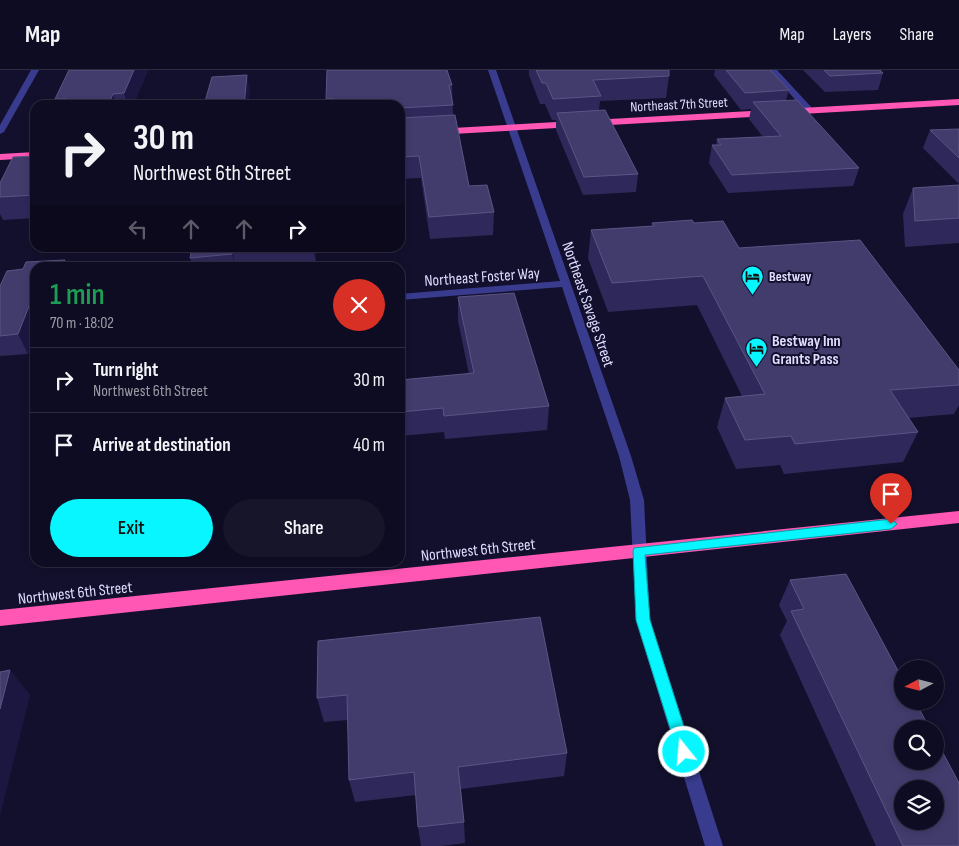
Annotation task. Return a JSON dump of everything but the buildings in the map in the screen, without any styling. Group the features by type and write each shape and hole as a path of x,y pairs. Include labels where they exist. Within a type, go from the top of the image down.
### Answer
{"highway":[{"name":"Northeast 7th Street","path":"405,134 959,102"},
{"path":"0,157 30,155"},
{"name":"Northwest 6th Street","path":"0,618 959,517"}],"street":[{"path":"0,132 35,70"},
{"name":"Northeast Savage Street","path":"492,70 625,456 637,500 643,620 714,846"},
{"path":"773,70 810,111"},
{"name":"Northeast Foster Way","path":"405,297 566,284"}],"place":[{"name":"Bestway","path":"753,295"},
{"name":"Bestway Inn Grants Pass","path":"756,368"}],"route":[{"path":"684,752 643,620 639,551 891,524"}]}
